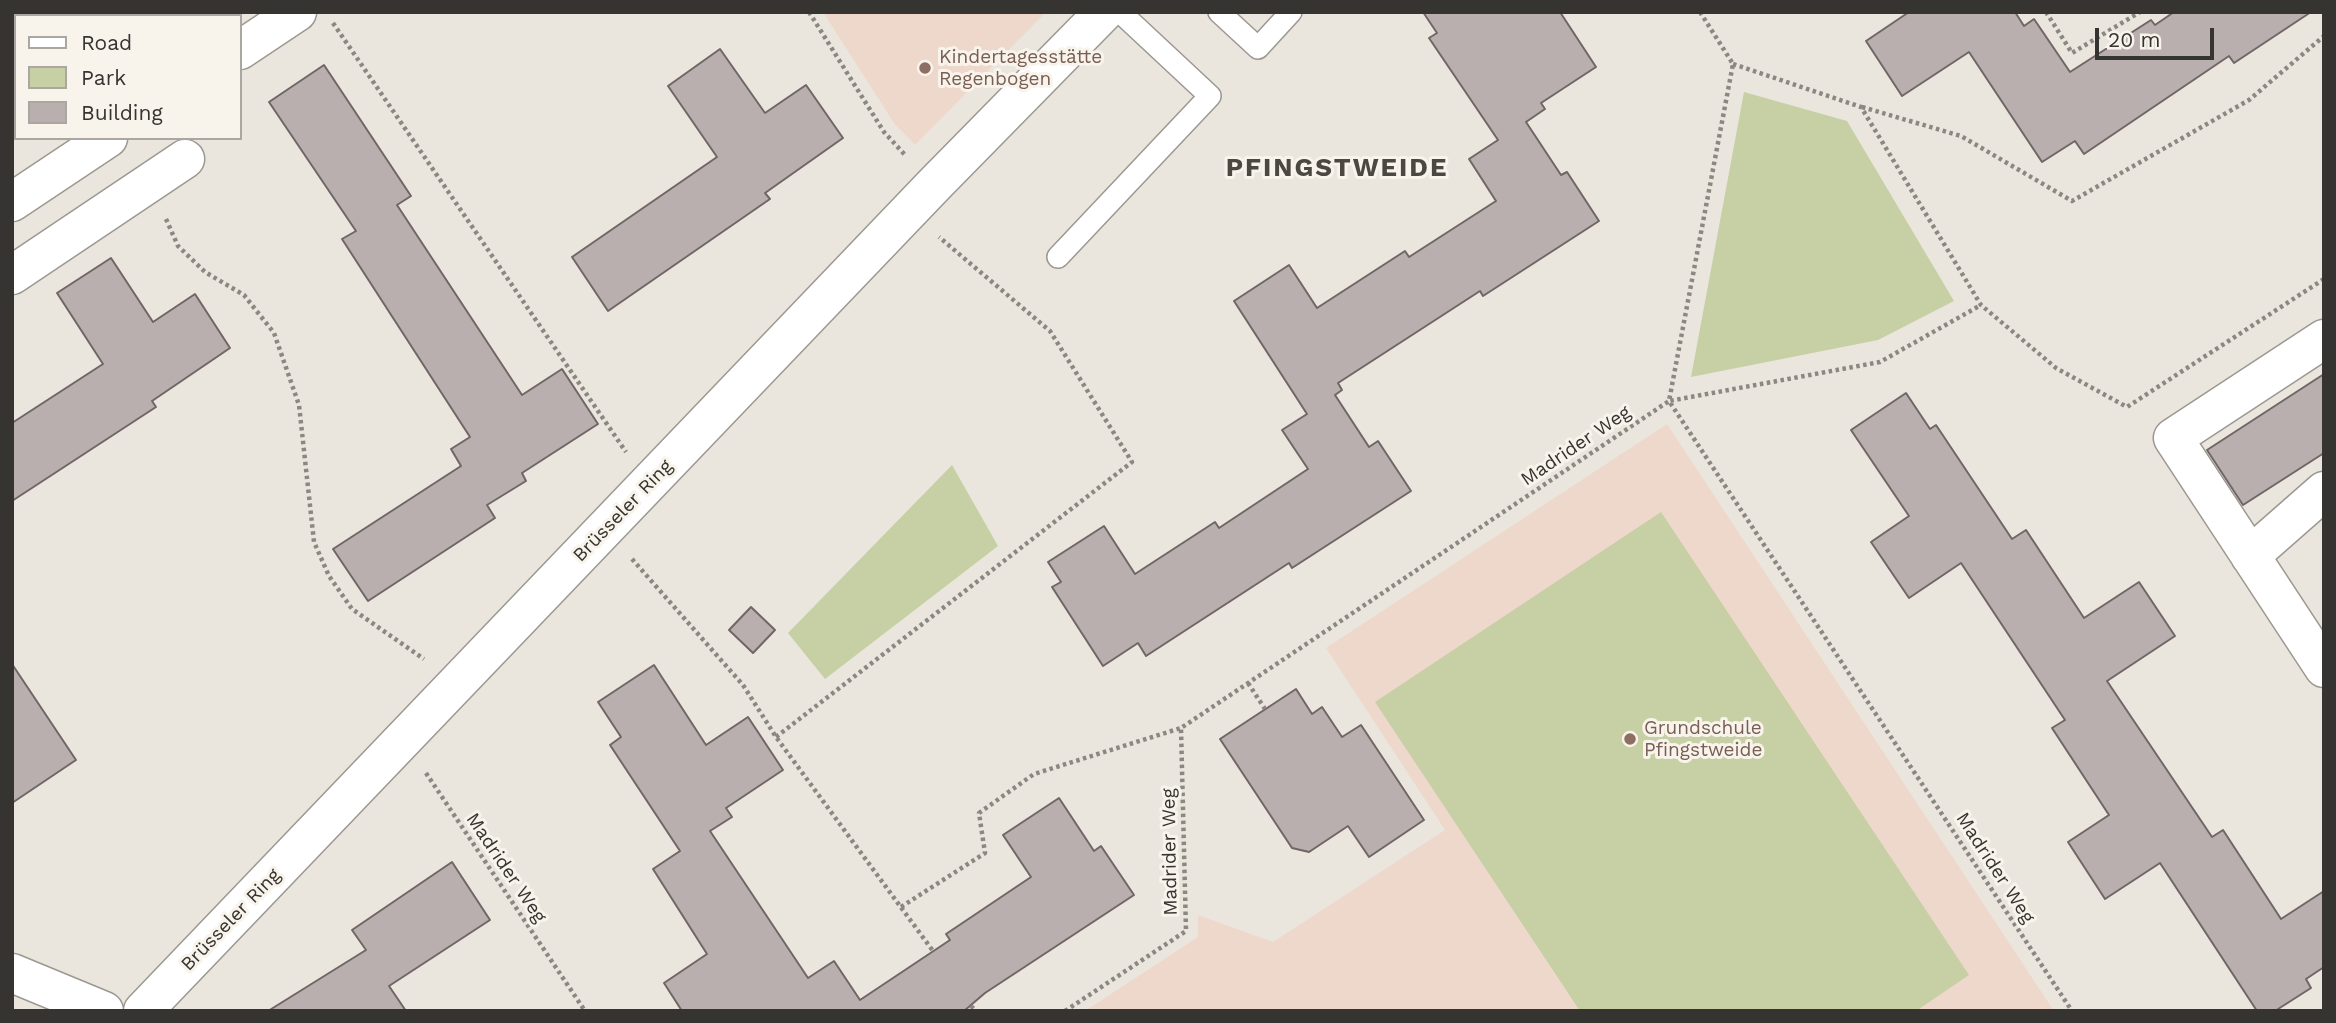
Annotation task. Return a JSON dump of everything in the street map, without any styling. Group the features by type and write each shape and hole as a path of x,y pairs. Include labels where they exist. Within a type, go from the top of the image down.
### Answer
{"street":[{"path":"242,49 297,12"},
{"name":"Brüsseler Ring","path":"143,1011 922,198 1104,12"},
{"path":"12,202 105,140"},
{"path":"12,275 185,159"},
{"path":"2324,340 2173,438 2324,668"},
{"path":"2250,556 2324,491"},
{"path":"12,972 104,1011"}],"lane":[{"path":"1058,257 1210,96 1120,12"},
{"path":"1219,12 1258,48 1292,12"}],"path":[{"path":"326,12 648,485"},
{"path":"776,737 1132,462 1050,331 922,198 809,12"},
{"path":"1700,12 1733,64 1861,107 1961,136 2072,201 2249,100 2324,36"},
{"path":"2046,12 2073,53 2140,12"},
{"path":"1733,64 1670,401 1880,362 1981,305"},
{"path":"1861,107 1981,305 2056,368 2127,407 2324,279"},
{"path":"150,183 178,246 205,272 244,295 274,333 299,405 314,542 329,576 352,609 397,637 456,687"},
{"name":"Madrider Weg","path":"1065,1011 1186,931 1181,728 1670,401 2072,1011"},
{"path":"605,530 743,685 776,737 933,951"},
{"path":"1248,683 1265,709"},
{"path":"901,907 985,853 979,813 1034,774 1181,728"},
{"name":"Madrider Weg","path":"404,741 585,1011"},
{"path":"971,1006 976,1011"}],"shaded area":[{"name":"Kindertagesstätte Regenbogen","path":"823,12 1046,12 915,145 894,123"},
{"name":"Grundschule Pfingstweide","path":"1667,424 2054,1011 1085,1011 1198,937 1198,915 1273,942 1445,830 1326,648"}],"green space":[{"path":"1744,92 1847,121 1954,301 1878,340 1691,377"},
{"path":"952,465 998,546 825,679 788,633"},
{"name":"Grundschule Pfingstweide","path":"1661,512 1969,975 1916,1011 1580,1011 1375,702"}],"building":[{"path":"1423,12 1560,12 1596,67 1541,103 1545,109 1526,122 1561,175 1567,172 1599,221 1483,296 1480,291 1338,383 1342,390 1335,395 1369,447 1378,441 1411,491 1292,568 1289,563 1146,656 1138,643 1103,666 1052,587 1061,582 1048,562 1104,526 1135,574 1215,522 1219,528 1308,469 1282,430 1307,414 1234,301 1289,265 1317,308 1405,251 1409,257 1496,201 1469,159 1498,140 1429,38 1437,33"},
{"path":"1909,12 2015,12 2024,26 2034,19 2070,72 2151,20 2155,25 2174,12 2311,12 2234,63 2229,56 2084,154 2075,141 2042,162 1969,52 1902,96 1866,41"},
{"path":"720,49 765,113 806,85 843,138 765,193 770,199 608,311 572,257 717,157 668,86"},
{"path":"324,65 411,196 397,205 522,395 562,369 598,424 522,473 526,481 487,505 495,518 368,601 333,549 461,466 451,449 470,437 342,239 356,231 269,102"},
{"path":"111,258 153,322 195,294 230,348 152,401 156,407 12,501 12,423 103,364 57,293"},
{"path":"2324,374 2324,453 2243,505 2207,450"},
{"path":"1906,393 1930,429 1936,425 2012,539 2026,530 2084,618 2139,582 2175,636 2107,681 2212,837 2223,830 2281,919 2324,891 2324,967 2306,979 2311,988 2275,1011 2257,1011 2160,863 2105,899 2068,842 2109,815 2052,728 2065,720 1961,563 1909,598 1871,542 1909,516 1851,430"},
{"path":"751,607 775,630 753,653 729,630"},
{"path":"12,664 76,760 12,803"},
{"path":"654,665 706,745 748,717 783,770 726,808 732,817 710,831 808,978 834,961 860,1000 950,940 946,934 1031,877 1003,835 1059,798 1094,851 1101,846 1134,895 985,993 964,1011 682,1011 664,983 707,954 653,869 680,851 610,745 621,737 598,702"},
{"path":"1296,689 1312,714 1322,707 1342,737 1361,725 1424,820 1369,857 1348,826 1309,852 1292,848 1220,739"},
{"path":"452,862 490,920 389,986 406,1011 268,1011 366,950 352,930"}],"place":[{"name":"Kindertagesstätte Regenbogen","path":"925,68"},
{"name":"Grundschule Pfingstweide","path":"1630,739"}],"district":[{"name":"PFINGSTWEIDE","path":"1337,168"}]}
